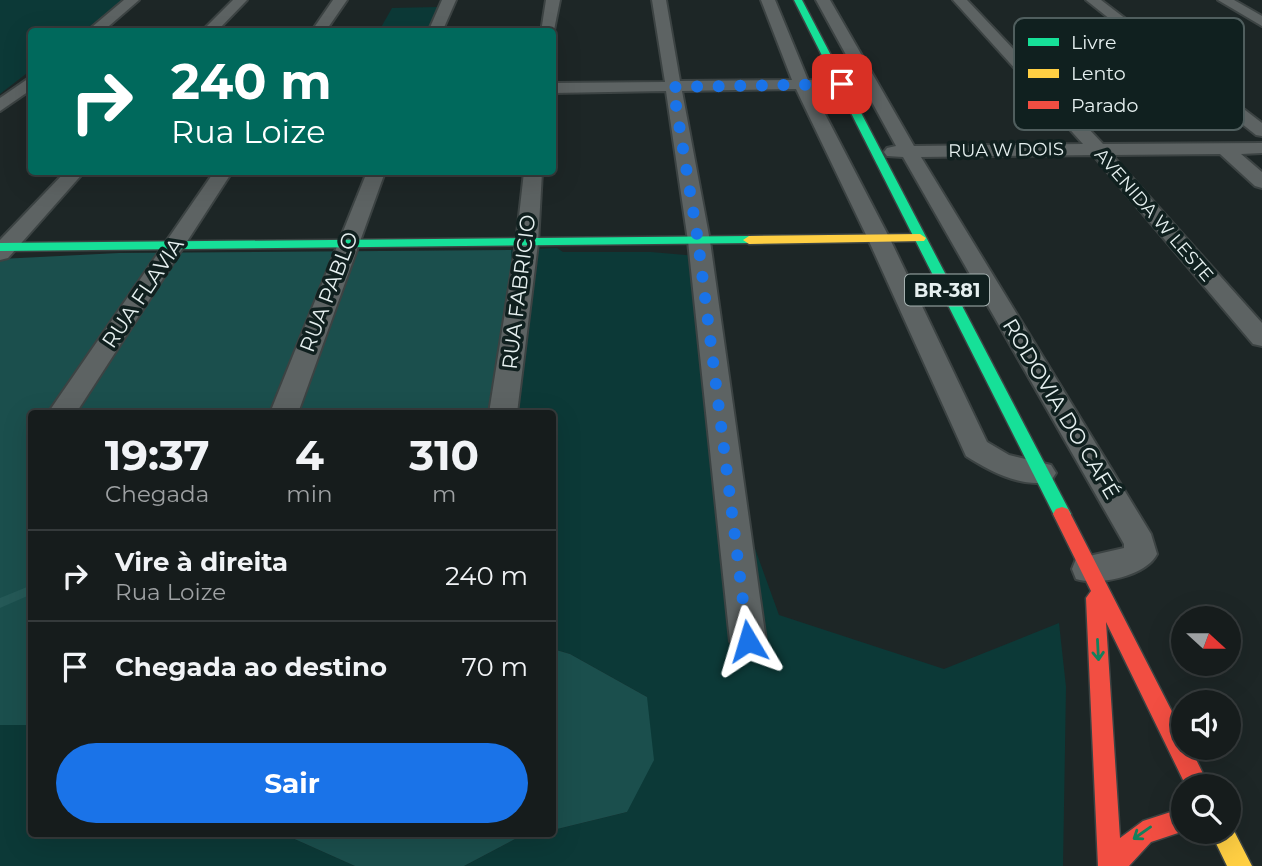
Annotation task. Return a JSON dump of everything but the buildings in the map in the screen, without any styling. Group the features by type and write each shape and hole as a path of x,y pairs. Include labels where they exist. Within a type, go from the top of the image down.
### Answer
{"main road":[{"name":"BR-381","path":"798,0 1192,774"},
{"path":"2,249 920,238"},
{"path":"1091,576 1113,866"},
{"path":"1113,866 1126,844 1153,825 1171,822"},
{"path":"1229,844 1240,866"}],"street":[{"path":"98,28 132,0"},
{"path":"212,28 240,0"},
{"path":"321,28 340,0"},
{"path":"437,28 449,0"},
{"path":"549,28 553,0"},
{"path":"659,0 698,241 748,641"},
{"path":"768,0 802,85 879,239 976,449 1001,464 1041,473"},
{"name":"RODOVIA DO CAFÉ","path":"823,0 908,151 1140,543 1141,554 1134,559 1091,576"},
{"name":"AVENIDA W LESTE","path":"960,0 1014,59"},
{"path":"1093,0 1116,18"},
{"path":"1225,0 1262,22"},
{"path":"556,88 842,84"},
{"path":"0,106 28,87"},
{"path":"1244,117 1262,131"},
{"name":"AVENIDA W LESTE","path":"1080,130 1262,338"},
{"name":"RUA W DOIS","path":"876,152 1262,148"},
{"path":"1225,149 1262,182"},
{"path":"2,249 72,175"},
{"name":"RUA FLAVIA","path":"64,410 221,175"},
{"name":"RUA PABLO","path":"285,410 375,175"},
{"name":"RUA FABRICIO","path":"503,410 527,243 533,175"}],"shaded area":[{"path":"0,0 125,0 87,28 28,28 28,72 0,94"},
{"path":"438,7 428,28 381,28 392,8"},
{"path":"557,248 563,252 651,252 697,256 741,510 779,615 944,669 1059,623 1066,687 1063,866 464,866 515,839 556,837 556,829 627,812 647,697 570,654 556,650 556,410 502,410 514,308 511,250"},
{"path":"511,250 514,308 502,410 28,410 28,725 0,725 0,259 119,253"},
{"path":"556,650 570,654 647,697 654,760 627,812 556,829"},
{"path":"0,725 28,725 28,837 290,837 355,866 0,866"},
{"path":"290,837 523,837 464,866 355,866"}],"waterway":[{"path":"0,603 28,591"}],"traffic: fast":[{"path":"798,0 1062,514"},
{"path":"0,247 749,240"}],"traffic: slow":[{"path":"749,240 920,238"},
{"path":"1229,844 1240,866"}],"traffic: jam":[{"path":"1062,514 1192,774"},
{"path":"1095,598 1110,866"},
{"path":"1116,866 1135,840 1152,829 1171,823"}],"route":[{"path":"748,641 698,241 673,87 842,84"}]}
